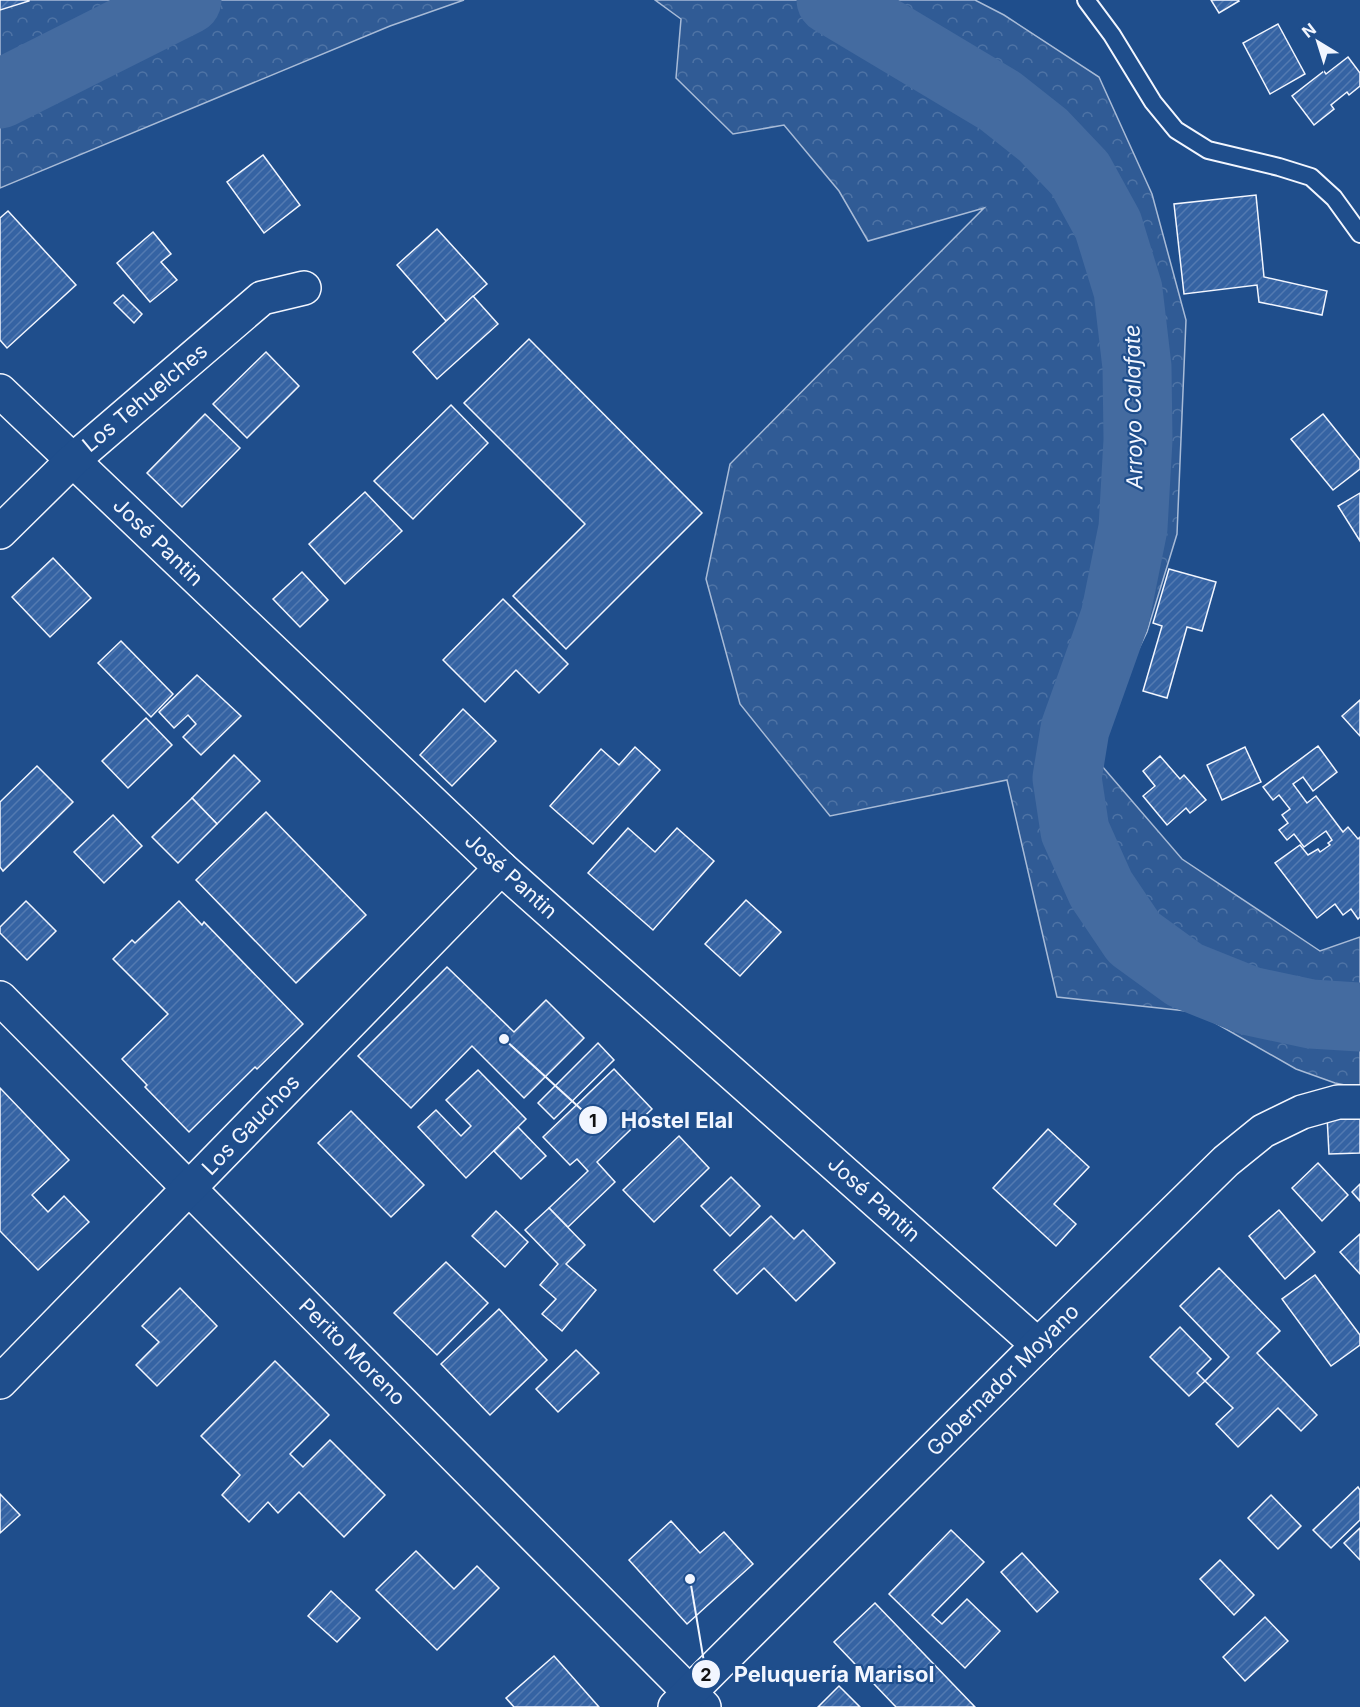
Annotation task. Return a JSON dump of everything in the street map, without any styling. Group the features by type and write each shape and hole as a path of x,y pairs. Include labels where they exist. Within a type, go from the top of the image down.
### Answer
{"street":[{"name":"Los Tehuelches","path":"0,532 72,460 262,298 304,288"},
{"name":"José Pantin","path":"0,391 501,868 1038,1345"},
{"name":"Los Gauchos","path":"0,1382 501,868"},
{"name":"Perito Moreno","path":"0,998 190,1188 690,1702"},
{"name":"Gobernador Moyano","path":"690,1702 1038,1345 1226,1161 1263,1131 1302,1112 1338,1102 1360,1102"}],"lane":[{"path":"1086,0 1112,35 1153,102 1176,130 1208,150 1311,177 1334,198 1360,234"}],"green space":[{"path":"0,0 464,0 390,26 0,188"},
{"path":"655,0 975,0 1004,15 1099,77 1152,194 1186,320 1177,534 1147,632 1089,751 1182,859 1320,951 1360,937 1360,1088 1335,1083 1296,1069 1196,1012 1057,997 1007,780 830,816 740,704 706,579 730,464 984,208 868,241 839,191 784,125 733,134 676,78 681,19"}],"building":[{"path":"0,0 29,0 29,1 0,10"},
{"path":"1211,0 1238,0 1239,1 1219,13"},
{"path":"1278,24 1305,74 1270,94 1243,43"},
{"path":"1348,57 1360,73 1360,86 1349,95 1347,92 1331,105 1334,109 1314,125 1292,96 1324,71 1326,74"},
{"path":"263,155 300,205 264,233 227,182"},
{"path":"1256,195 1264,277 1327,291 1322,315 1259,302 1257,285 1184,294 1174,204"},
{"path":"8,211 76,285 7,348 0,340 0,218"},
{"path":"437,229 487,284 446,321 397,265"},
{"path":"153,232 171,254 161,262 177,280 150,302 117,263"},
{"path":"123,295 142,314 134,323 114,303"},
{"path":"473,296 498,324 437,379 413,352"},
{"path":"529,339 702,513 566,649 513,596 585,524 464,403"},
{"path":"266,352 299,386 247,438 213,404"},
{"path":"451,405 488,443 413,519 374,481"},
{"path":"205,414 240,448 182,507 147,473"},
{"path":"1323,414 1360,460 1360,469 1333,490 1291,439"},
{"path":"365,492 402,531 345,584 309,544"},
{"path":"1360,493 1360,541 1338,506"},
{"path":"53,558 91,598 50,637 12,597"},
{"path":"1169,569 1216,582 1202,631 1187,627 1167,698 1143,691 1162,626 1153,623"},
{"path":"302,572 328,600 300,627 273,599"},
{"path":"503,599 568,664 539,693 516,670 485,702 443,660"},
{"path":"121,641 173,694 151,717 98,663"},
{"path":"197,675 241,716 201,755 183,737 196,724 188,715 174,728 159,712"},
{"path":"1360,700 1360,736 1342,716"},
{"path":"463,709 496,741 452,786 420,755"},
{"path":"146,718 172,745 128,788 102,761"},
{"path":"1318,746 1337,772 1313,791 1303,777 1293,784 1307,803 1316,796 1343,832 1348,827 1358,839 1360,837 1360,917 1358,919 1351,909 1343,915 1335,904 1317,918 1275,863 1300,845 1308,855 1318,849 1320,852 1330,845 1328,843 1332,840 1326,831 1304,847 1294,834 1287,840 1279,830 1288,823 1282,815 1290,809 1279,795 1273,800 1263,787"},
{"path":"635,747 660,770 593,844 550,806 601,749 619,765"},
{"path":"1245,747 1261,782 1222,800 1207,765"},
{"path":"234,755 260,781 217,824 192,798"},
{"path":"1160,756 1180,779 1184,775 1206,800 1190,813 1186,808 1167,825 1143,796 1155,786 1143,771"},
{"path":"37,766 73,802 3,871 0,867 0,802"},
{"path":"192,798 217,824 178,863 152,837"},
{"path":"266,812 366,915 296,983 196,880"},
{"path":"113,815 142,846 104,883 74,852"},
{"path":"628,828 655,852 677,828 714,861 653,930 588,873"},
{"path":"746,900 781,932 740,976 705,944"},
{"path":"26,901 56,931 27,960 0,933 0,927"},
{"path":"179,901 202,925 204,922 303,1024 189,1132 145,1087 147,1085 122,1059 168,1014 113,959 132,940 135,943"},
{"path":"447,967 514,1032 546,1000 584,1038 524,1098 472,1046 411,1108 358,1056"},
{"path":"598,1043 614,1060 554,1119 538,1103"},
{"path":"614,1069 652,1109 597,1162 615,1182 568,1227 549,1208 588,1171 577,1159 570,1165 543,1137"},
{"path":"478,1070 526,1119 466,1178 418,1127 436,1110 461,1136 471,1126 446,1100"},
{"path":"0,1088 69,1160 32,1195 48,1212 64,1196 89,1222 38,1270 0,1231"},
{"path":"351,1111 424,1185 391,1217 318,1143"},
{"path":"1360,1114 1360,1153 1329,1154 1327,1116"},
{"path":"518,1127 546,1156 521,1179 494,1151"},
{"path":"1048,1129 1089,1167 1054,1204 1076,1224 1056,1246 993,1188"},
{"path":"679,1136 709,1168 654,1222 623,1190"},
{"path":"1318,1163 1348,1195 1322,1221 1292,1188"},
{"path":"731,1177 760,1206 730,1236 701,1206"},
{"path":"1360,1184 1360,1201 1352,1192"},
{"path":"549,1208 585,1245 566,1264 596,1290 562,1331 542,1314 556,1299 540,1285 558,1264 525,1230"},
{"path":"1279,1210 1315,1252 1285,1279 1249,1236"},
{"path":"496,1211 528,1242 505,1267 472,1236"},
{"path":"771,1216 794,1239 803,1230 835,1263 796,1301 764,1268 737,1294 714,1270"},
{"path":"1360,1234 1360,1274 1340,1252"},
{"path":"446,1262 488,1303 437,1355 394,1313"},
{"path":"1219,1268 1280,1331 1257,1353 1317,1415 1301,1431 1278,1408 1238,1447 1216,1424 1233,1408 1205,1381 1229,1357 1180,1306"},
{"path":"1315,1275 1360,1335 1360,1345 1331,1366 1282,1299"},
{"path":"180,1288 217,1326 157,1386 136,1365 159,1342 142,1326"},
{"path":"499,1309 547,1360 490,1415 441,1364"},
{"path":"1180,1327 1211,1359 1197,1373 1205,1381 1189,1396 1150,1357"},
{"path":"576,1350 599,1373 558,1412 536,1389"},
{"path":"275,1361 329,1415 290,1454 303,1467 330,1440 385,1495 344,1537 299,1492 278,1513 268,1502 249,1522 222,1495 240,1475 201,1436"},
{"path":"1358,1487 1360,1490 1360,1520 1331,1548 1313,1530"},
{"path":"0,1494 20,1515 0,1533"},
{"path":"1271,1495 1301,1526 1278,1549 1248,1518"},
{"path":"671,1521 700,1553 724,1532 753,1564 687,1624 629,1560"},
{"path":"1360,1528 1360,1560 1344,1543"},
{"path":"951,1530 984,1562 932,1615 942,1624 967,1599 1000,1631 965,1668 889,1594"},
{"path":"416,1551 454,1589 477,1566 499,1588 437,1650 376,1590"},
{"path":"1022,1553 1058,1592 1037,1612 1001,1572"},
{"path":"1220,1560 1254,1595 1234,1615 1200,1579"},
{"path":"331,1591 360,1618 337,1642 308,1616"},
{"path":"875,1603 975,1707 896,1707 834,1642"},
{"path":"1265,1617 1288,1641 1245,1681 1223,1657"},
{"path":"554,1656 599,1707 514,1707 506,1698"},
{"path":"839,1686 860,1707 818,1707"}],"waterway":[{"name":"Arroyo Calafate","path":"0,94 187,0"},
{"name":"Arroyo Calafate","path":"831,0 1000,101 1043,135 1080,174 1108,225 1128,290 1137,367 1138,440 1133,528 1115,617 1075,729 1067,778 1075,831 1101,889 1134,938 1185,975 1250,1001 1311,1014 1360,1017"}],"place":[{"name":"Hostel Elal","path":"504,1039"},
{"name":"Peluquería Marisol","path":"690,1579"}]}
